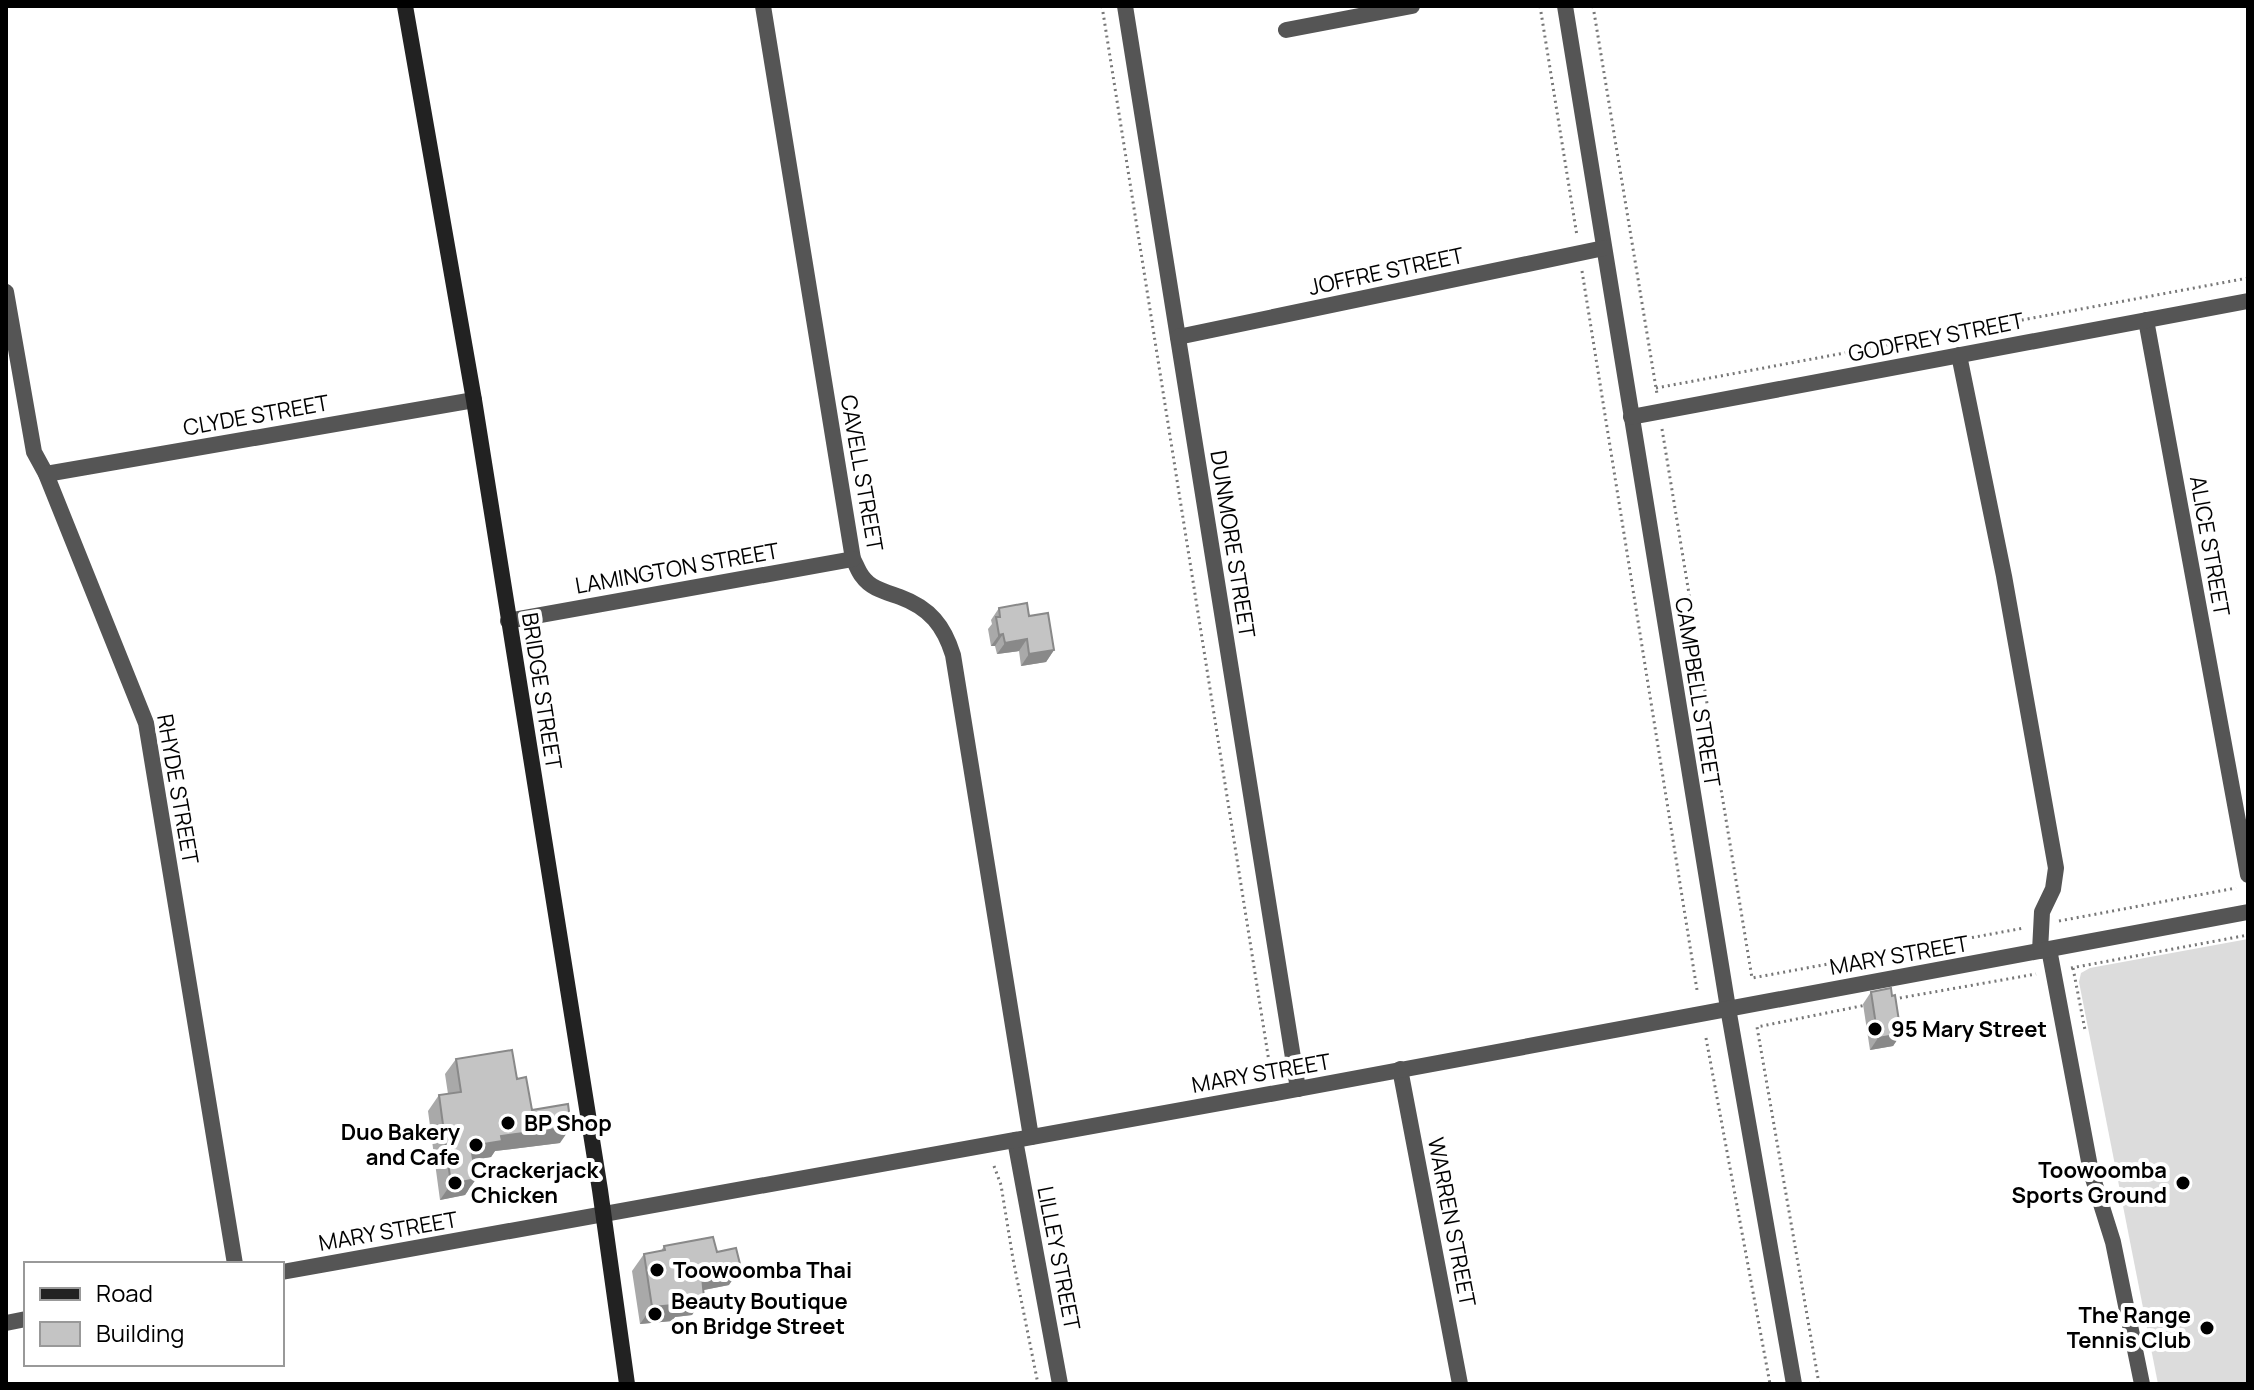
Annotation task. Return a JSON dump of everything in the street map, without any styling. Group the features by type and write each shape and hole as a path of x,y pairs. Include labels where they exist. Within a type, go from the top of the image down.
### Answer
{"main road":[{"name":"BRIDGE STREET","path":"405,6 474,400 604,1215 627,1384"}],"street":[{"name":"CAVELL STREET","path":"763,6 853,559 862,576 873,587 924,609 936,619 947,635 953,655 1023,1138"},
{"name":"DUNMORE STREET","path":"1125,6 1298,1089"},
{"path":"1286,30 1412,6"},
{"name":"CAMPBELL STREET","path":"1567,6 1728,1008 1794,1384"},
{"name":"JOFFRE STREET","path":"1178,337 1604,248"},
{"name":"RHYDE STREET","path":"6,292 34,452 46,474 141,705 149,737 235,1262"},
{"name":"GODFREY STREET","path":"1631,417 2248,301"},
{"name":"ALICE STREET","path":"2146,320 2248,875"},
{"path":"1959,355 2004,576 2056,868 2053,889 2042,912 2040,925 2053,971 2091,1172 2113,1242 2142,1384"},
{"name":"CLYDE STREET","path":"46,474 474,400"},
{"name":"LAMINGTON STREET","path":"508,621 853,559"},
{"name":"MARY STREET","path":"284,1272 1298,1089 2248,912"},
{"name":"WARREN STREET","path":"1400,1069 1460,1384"},
{"name":"LILLEY STREET","path":"1023,1138 1060,1384"}],"path":[{"path":"1102,6 1270,1068"},
{"path":"1540,6 1697,990"},
{"path":"1593,6 1752,978 2248,886"},
{"path":"1656,388 2248,278"},
{"path":"1884,1001 2248,935"},
{"path":"2073,968 2085,1030"},
{"path":"1819,1384 1757,1027 1870,1004"},
{"path":"1706,1038 1770,1384"},
{"path":"994,1166 1001,1185 1038,1384"}],"shaded area":[{"name":"Toowoomba Sports Ground","path":"2248,939 2248,1384 2158,1384 2079,982 2081,973 2090,968"}],"building":[{"path":"1027,603 1029,616 1048,613 1054,650 1029,654 1027,639 1005,643 1003,634 999,635 996,617 1000,617 999,608"},
{"path":"1891,988 1892,996 1895,995 1901,1034 1878,1038 1871,992"},
{"path":"512,1050 517,1079 526,1077 532,1110 568,1104 571,1127 501,1136 502,1141 471,1146 476,1179 451,1184 439,1095 461,1092 456,1059"},
{"path":"713,1237 717,1252 736,1248 741,1268 702,1276 704,1298 684,1301 684,1304 652,1307 644,1254 665,1250 664,1246"}],"place":[{"name":"95 Mary Street","path":"1875,1029"},
{"name":"BP Shop","path":"508,1123"},
{"name":"Duo Bakery and Cafe","path":"476,1145"},
{"name":"Crackerjack Chicken","path":"455,1183"},
{"name":"Toowoomba Sports Ground","path":"2183,1183"},
{"name":"Toowoomba Thai","path":"657,1270"},
{"name":"Beauty Boutique on Bridge Street","path":"655,1314"},
{"name":"The Range Tennis Club","path":"2207,1328"}]}
